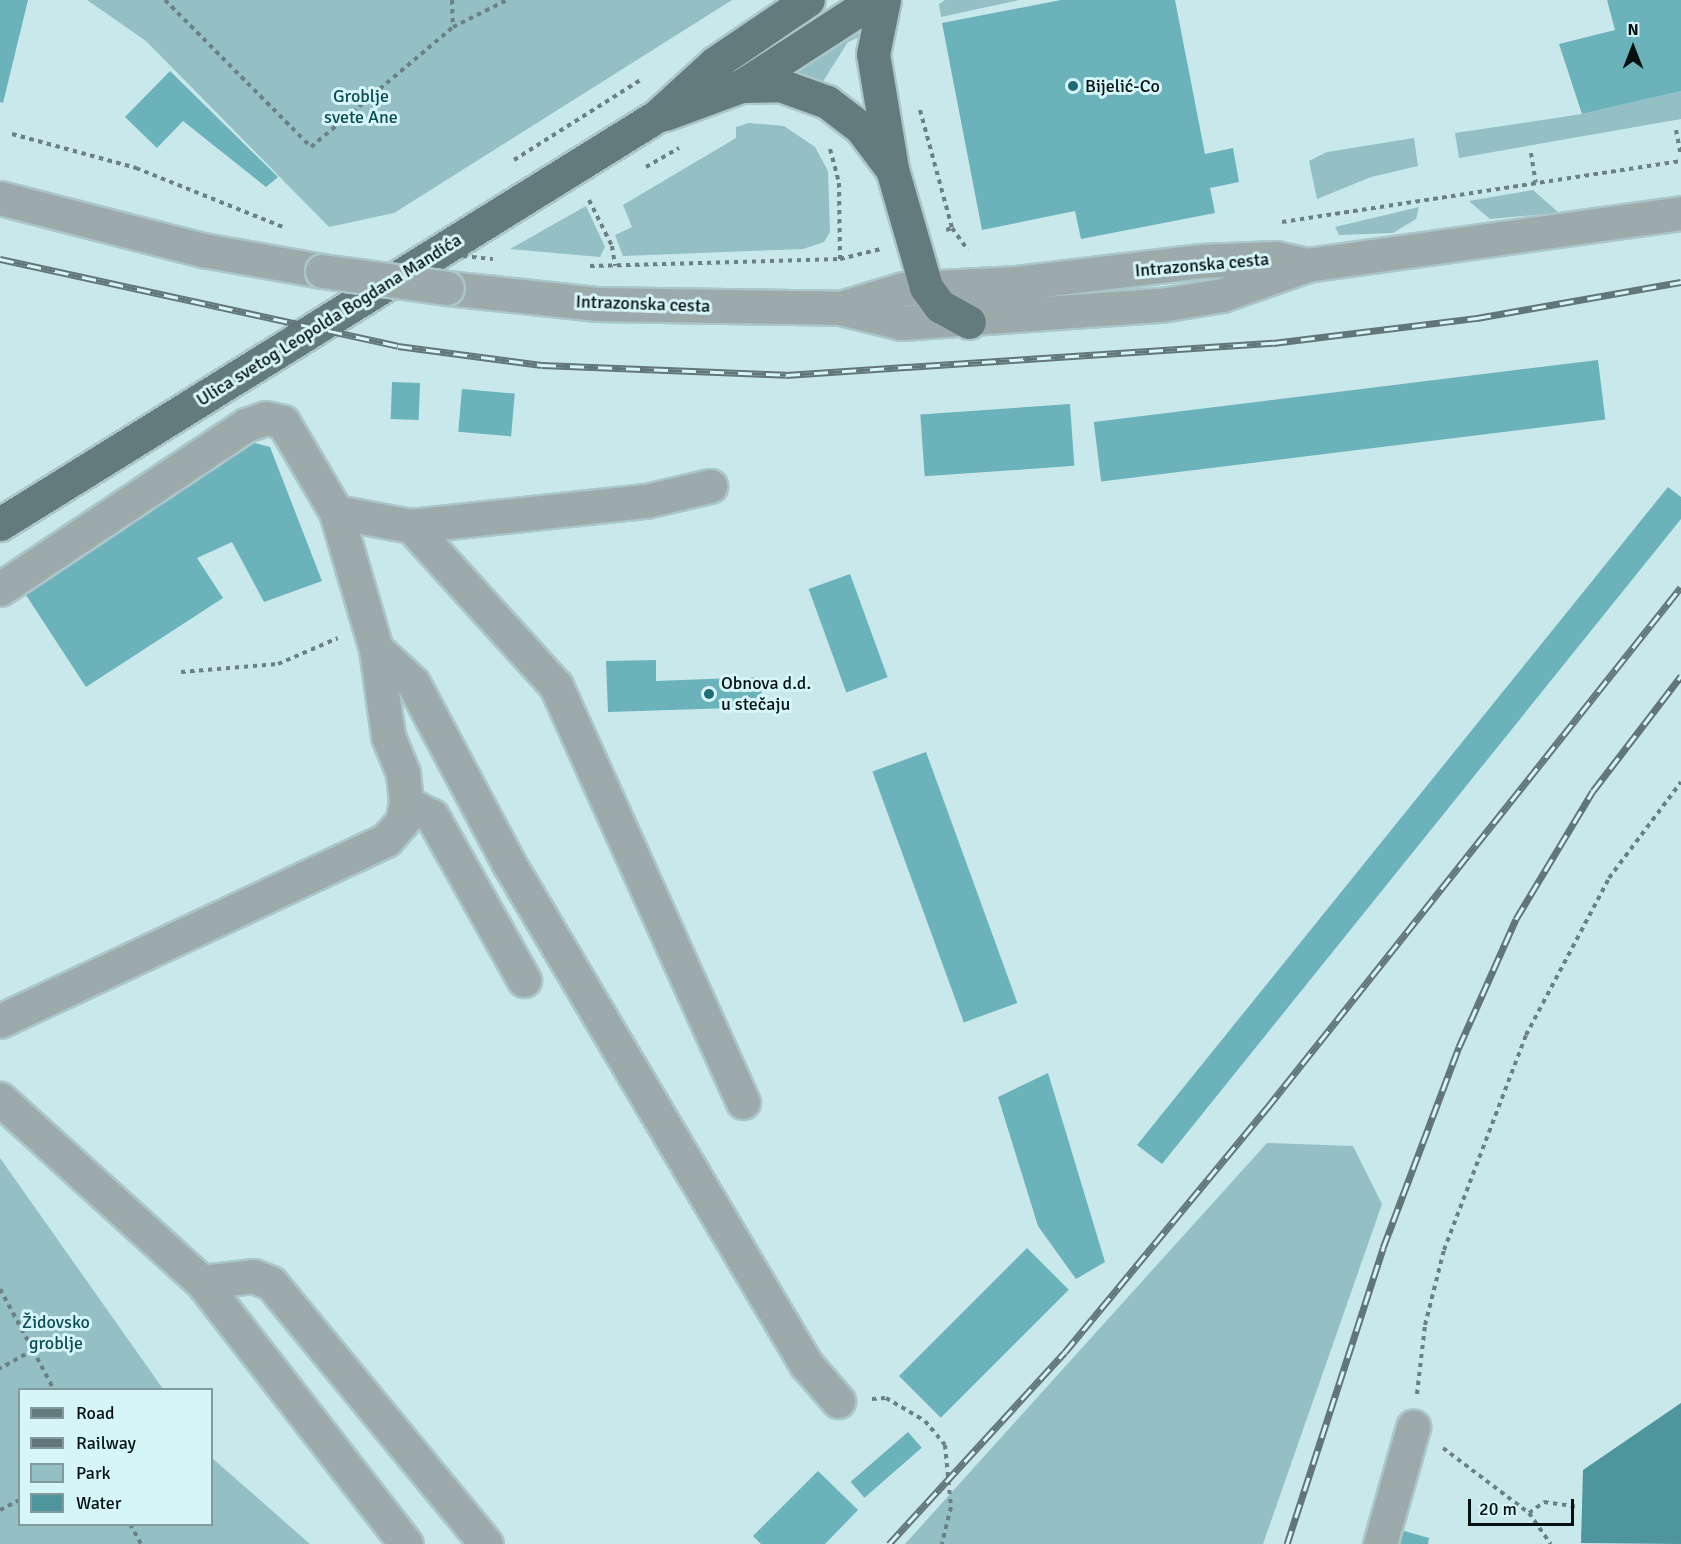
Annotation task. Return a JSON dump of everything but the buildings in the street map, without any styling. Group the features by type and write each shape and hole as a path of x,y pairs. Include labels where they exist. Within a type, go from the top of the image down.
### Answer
{"main road":[{"name":"Ulica svetog Leopolda Bogdana Mandića","path":"657,116 741,86 874,0"},
{"path":"884,0 873,54 892,169 926,287 940,306 969,322"},
{"name":"Ulica svetog Leopolda Bogdana Mandića","path":"0,524 657,116 715,63 805,1"},
{"path":"741,86 780,86 827,102 861,128 892,169"}],"street":[{"name":"Intrazonska cesta","path":"0,198 203,250 322,271 447,288 607,304 840,308 886,323 969,322 1222,295 1307,265"},
{"path":"1307,265 1681,213"},
{"name":"Intrazonska cesta","path":"840,308 888,292 926,287 1240,258 1307,265"},
{"path":"0,589 246,425 266,418 283,422 296,435 336,513 376,649 388,736 403,773 406,804 402,822 386,840 0,1021"},
{"path":"336,513 411,526 646,501 710,486"},
{"path":"411,526 556,686 743,1102"},
{"path":"376,649 413,683 520,882 806,1364 838,1401"},
{"path":"406,804 432,816 524,980"},
{"path":"0,1099 202,1282 406,1544"},
{"path":"202,1282 253,1276 271,1283 486,1544"},
{"path":"1380,1544 1413,1427"}],"path":[{"path":"165,0 311,147 453,27 507,0"},
{"path":"452,0 453,27"},
{"path":"918,103 952,228"},
{"path":"1676,130 1681,156"},
{"path":"12,134 136,168 294,231"},
{"path":"1531,153 1536,183"},
{"path":"1300,219 1681,161"},
{"path":"588,196 612,246 615,266"},
{"path":"181,672 278,664 336,639 368,616"},
{"path":"1551,1544 1529,1513 1413,1427 1425,1325 1444,1250 1526,1035 1609,878 1681,782"},
{"path":"0,1289 53,1388"},
{"path":"0,1368 33,1350"},
{"path":"838,1401 886,1398 925,1421 945,1445 951,1507 942,1544"},
{"path":"0,1510 18,1501"},
{"path":"1529,1513 1544,1502 1579,1507"},
{"path":"131,1526 141,1544"}],"green space":[{"name":"Groblje svete Ane","path":"87,0 732,0 394,213 329,227 146,41"},
{"path":"945,0 1019,0 941,17 939,4"},
{"path":"859,28 859,37 848,42 820,86 791,76 791,65"},
{"path":"1681,91 1681,119 1459,158 1455,133 1582,114"},
{"path":"749,123 784,126 815,147 828,171 830,232 824,242 803,249 623,256 615,235 632,227 623,205 736,138 736,127"},
{"path":"1414,138 1418,166 1371,177 1317,199 1309,161 1327,152"},
{"path":"1533,190 1559,213 1490,219 1469,201"},
{"path":"586,206 605,247 600,257 510,249"},
{"path":"1419,207 1416,219 1393,233 1339,235 1335,227"},
{"path":"1267,1143 1353,1146 1382,1204 1263,1544 905,1544"},
{"name":"Židovsko groblje","path":"0,1158 162,1388 18,1388 18,1526 213,1526 213,1459 310,1544 0,1544"}],"water":[{"path":"1681,1403 1681,1544 1581,1543 1583,1470"}],"railway":[{"path":"0,259 398,346 542,365 786,375 1273,343 1477,318 1681,282"},
{"path":"889,1544 1065,1352 1267,1108 1681,587"},
{"path":"1287,1544 1383,1248 1459,1047 1516,919 1593,791 1681,676"}],"place":[{"name":"Bijelić-Co","path":"1073,86"},
{"name":"Obnova d.d. u stečaju","path":"709,694"}]}
